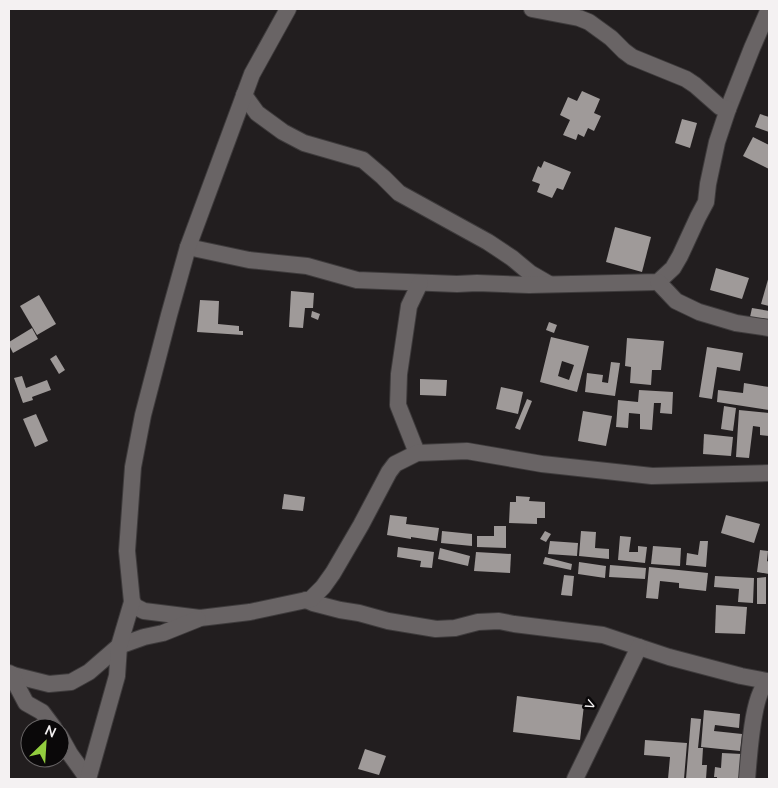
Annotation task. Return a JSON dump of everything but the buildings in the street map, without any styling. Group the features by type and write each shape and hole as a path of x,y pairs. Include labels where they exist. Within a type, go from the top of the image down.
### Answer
{"street":[{"path":"88,779 117,676 119,646 132,602 127,551 132,467 143,415 188,247 252,74 288,9"},
{"path":"532,9 589,22 632,57 686,79 720,107 728,109"},
{"path":"188,247 249,260 307,266 358,280 529,285 658,282 677,262 706,202 717,142 728,109 769,9"},
{"path":"244,95 257,113 283,132 304,143 363,160 399,193 488,242 530,273 550,284"},
{"path":"658,282 676,301 699,312 736,323 769,328"},
{"path":"417,453 398,405 399,374 409,306 420,283"},
{"path":"132,602 144,612 200,618 250,612 311,598 324,587 333,573 361,525 388,472 395,464 417,453 467,451 542,464 652,476 769,473"},
{"path":"306,600 388,621 436,629 455,628 478,622 499,621 603,635 741,676 768,681 760,691 755,709 747,779"},
{"path":"11,674 49,684 71,682 88,672 119,646 144,637 163,633 200,618"},
{"name":"v","path":"575,779 639,647"},
{"path":"11,674 26,703 42,712 46,718"},
{"path":"70,754 88,779"}]}
